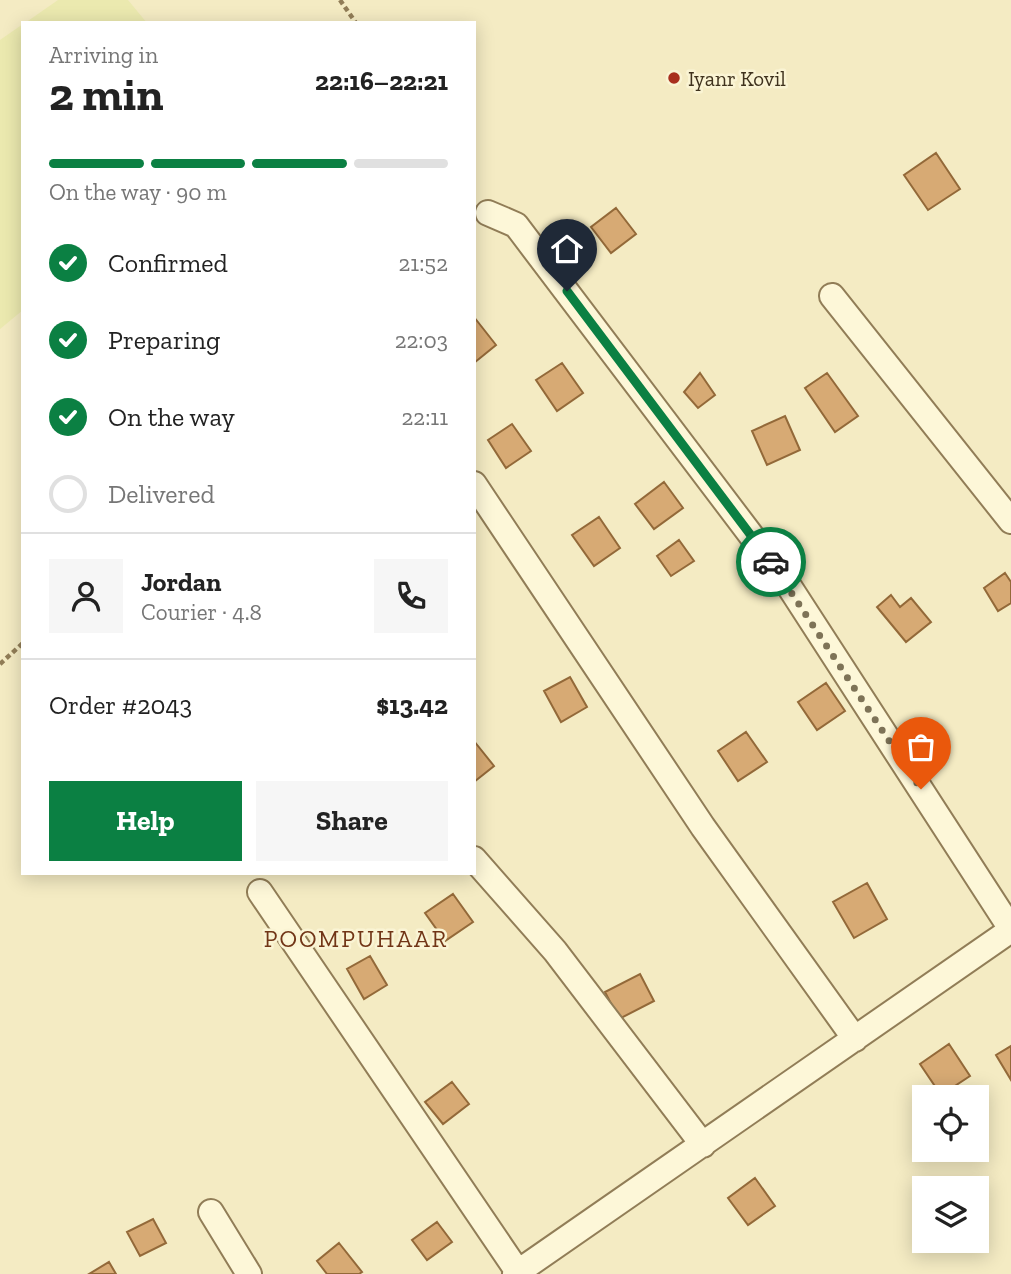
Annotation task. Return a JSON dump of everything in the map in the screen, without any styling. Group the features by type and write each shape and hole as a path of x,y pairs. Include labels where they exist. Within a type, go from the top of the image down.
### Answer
{"street":[{"path":"260,892 517,1273 1011,930 785,580 516,225 488,213"},
{"path":"832,296 1011,521"},
{"path":"476,487 703,827 855,1039"},
{"path":"476,861 555,951 703,1145"},
{"path":"211,1212 249,1274"}],"path":[{"path":"340,0 355,21"},
{"path":"0,664 21,645"}],"shaded area":[{"path":"58,0 128,0 145,21 28,21"},
{"path":"21,25 21,312 0,329 0,40"}],"building":[{"path":"936,153 960,189 928,210 904,175"},
{"path":"616,208 636,234 611,253 591,227"},
{"path":"476,320 496,345 476,361"},
{"path":"562,363 583,393 557,411 536,380"},
{"path":"700,373 715,395 698,408 684,392"},
{"path":"827,373 858,416 835,432 805,388"},
{"path":"785,416 800,450 767,465 752,431"},
{"path":"512,424 531,451 506,468 488,440"},
{"path":"664,482 683,508 654,529 635,504"},
{"path":"599,517 620,548 594,566 572,535"},
{"path":"679,540 694,561 671,576 657,556"},
{"path":"1005,573 1011,582 1011,603 998,611 984,588"},
{"path":"891,595 900,607 911,598 931,622 906,642 877,607"},
{"path":"570,677 587,707 561,722 544,691"},
{"path":"826,683 845,711 817,730 798,702"},
{"path":"746,732 767,762 738,781 718,751"},
{"path":"476,744 494,766 476,780"},
{"path":"867,883 887,919 854,938 833,902"},
{"path":"453,894 473,922 445,941 425,913"},
{"path":"370,956 387,985 364,999 347,969"},
{"path":"640,974 654,1001 619,1019 605,992"},
{"path":"949,1044 970,1076 956,1085 934,1085 920,1064"},
{"path":"1011,1046 1011,1080 996,1055"},
{"path":"452,1082 469,1104 443,1124 425,1102"},
{"path":"755,1178 775,1206 748,1225 728,1198"},
{"path":"153,1219 166,1243 140,1256 127,1232"},
{"path":"437,1222 452,1242 427,1260 412,1240"},
{"path":"339,1243 362,1272 327,1274 317,1261"},
{"path":"109,1262 116,1274 89,1274"}],"way so far":[{"path":"771,562 921,789"}],"place":[{"name":"Iyanr Kovil","path":"674,78"}],"district":[{"name":"POOMPUHAAR","path":"356,938"}],"route":[{"path":"567,291 771,562"}]}
